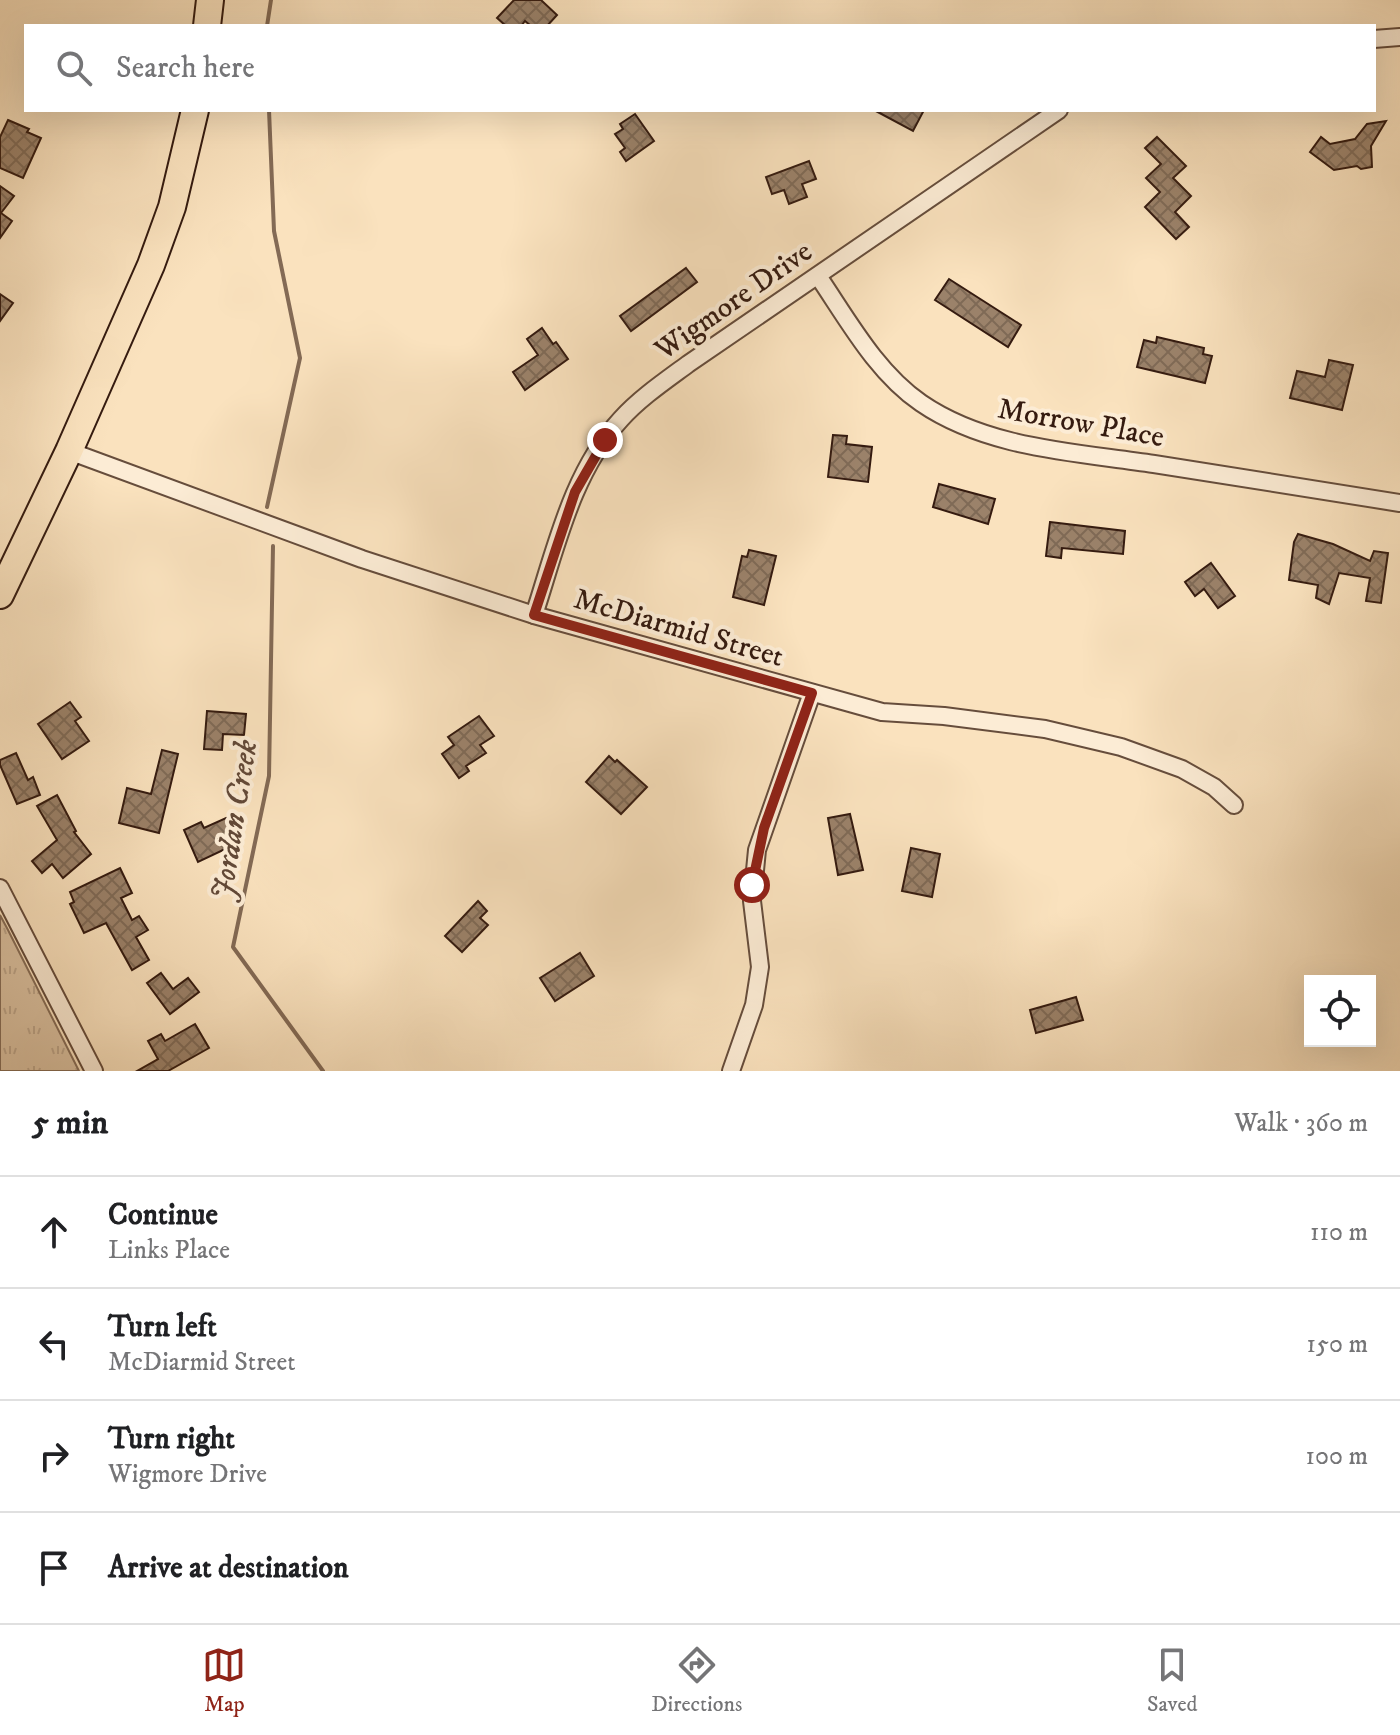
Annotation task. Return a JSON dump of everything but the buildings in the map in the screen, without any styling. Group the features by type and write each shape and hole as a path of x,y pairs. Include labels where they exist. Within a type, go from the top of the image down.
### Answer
{"highway":[{"path":"207,24 210,0"},
{"path":"0,595 69,451 151,265 172,207 195,112"}],"street":[{"path":"1376,39 1400,37"},
{"name":"Wigmore Drive","path":"534,615 575,492 588,465 621,419 688,364 1056,112"},
{"name":"Morrow Place","path":"818,276 862,341 900,386 940,415 975,430 1038,446 1400,503"},
{"name":"McDiarmid Street","path":"69,451 362,559 534,615 882,712 944,716 1045,729 1109,743 1182,769 1214,787 1234,805"},
{"path":"731,1071 754,1005 760,967 752,901 757,850 812,693"},
{"path":"0,888 94,1071"}],"green space":[{"path":"0,915 8,930 79,1071 0,1071"}],"waterway":[{"name":"Jordan Creek","path":"267,24 271,0"},
{"name":"Jordan Creek","path":"267,507 300,358 274,231 269,112"},
{"name":"Jordan Creek","path":"273,546 269,776 233,947 323,1071"}],"route":[{"path":"605,440 575,492 534,615 812,693 757,850 752,885"}]}
